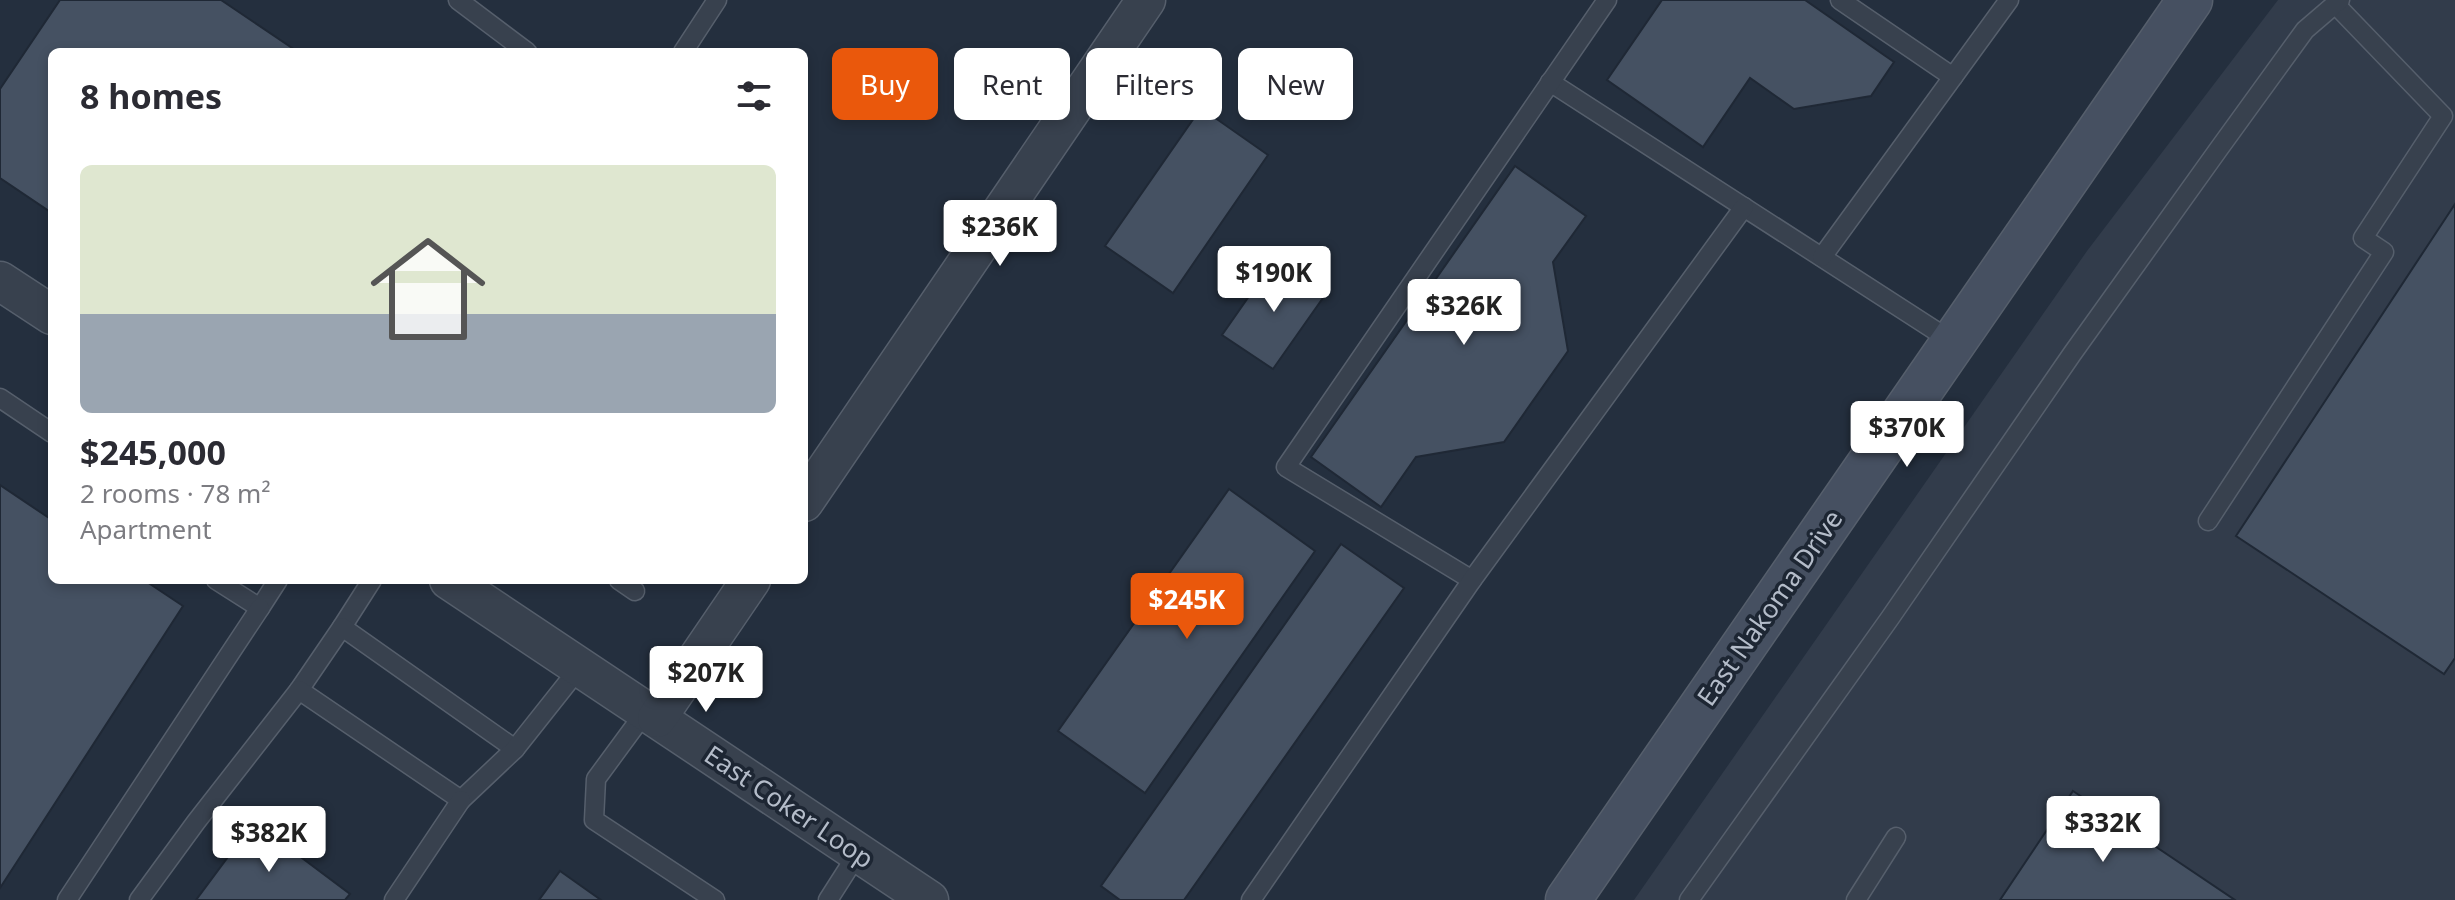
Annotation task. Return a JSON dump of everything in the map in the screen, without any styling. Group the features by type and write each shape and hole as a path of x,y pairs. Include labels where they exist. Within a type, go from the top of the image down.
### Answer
{"main road":[{"name":"East Nakoma Drive","path":"1568,900 2190,0"}],"street":[{"path":"808,496 1146,0"},
{"path":"0,281 48,312"},
{"name":"East Coker Loop","path":"455,584 929,900"},
{"path":"651,715 748,584"}],"lane":[{"path":"458,0 522,48"},
{"path":"686,48 717,0"},
{"path":"1472,580 1286,467 1607,0"},
{"path":"1840,0 1953,77"},
{"path":"1822,257 2009,0"},
{"path":"1689,900 2218,150 2305,30 2338,2 2443,116 2363,238 2384,252 2208,521"},
{"path":"1550,82 1953,342"},
{"path":"1251,900 1472,580 1744,207"},
{"path":"0,398 48,430"},
{"path":"222,584 260,608"},
{"path":"67,900 275,584"},
{"path":"139,900 299,690 369,584"},
{"path":"625,584 635,591"},
{"path":"342,627 515,749"},
{"path":"394,900 461,800 515,749 580,667"},
{"path":"299,690 461,800"},
{"path":"651,715 596,779 594,820 715,900"},
{"path":"1856,900 1896,837"},
{"path":"828,900 858,853"}],"shaded area":[{"path":"2278,0 2455,0 2455,900 1634,900 2087,251"}],"building":[{"path":"60,0 221,0 292,48 48,48 48,210 0,178 0,89"},
{"path":"1662,0 1805,0 1894,62 1871,96 1794,109 1750,78 1703,147 1607,80"},
{"path":"1193,120 1218,120 1268,155 1173,293 1105,246"},
{"path":"1515,166 1586,216 1553,262 1568,351 1504,442 1416,457 1381,507 1311,457"},
{"path":"2455,204 2455,658 2444,674 2236,536"},
{"path":"1275,259 1325,295 1273,369 1222,335"},
{"path":"0,485 48,517 48,584 150,584 183,606 0,888"},
{"path":"1229,489 1315,551 1145,793 1058,731"},
{"path":"1341,544 1404,588 1184,900 1120,900 1101,886"},
{"path":"2073,791 2235,900 2000,900"},
{"path":"254,822 350,894 345,900 196,900"},
{"path":"560,871 601,900 539,900"}]}
